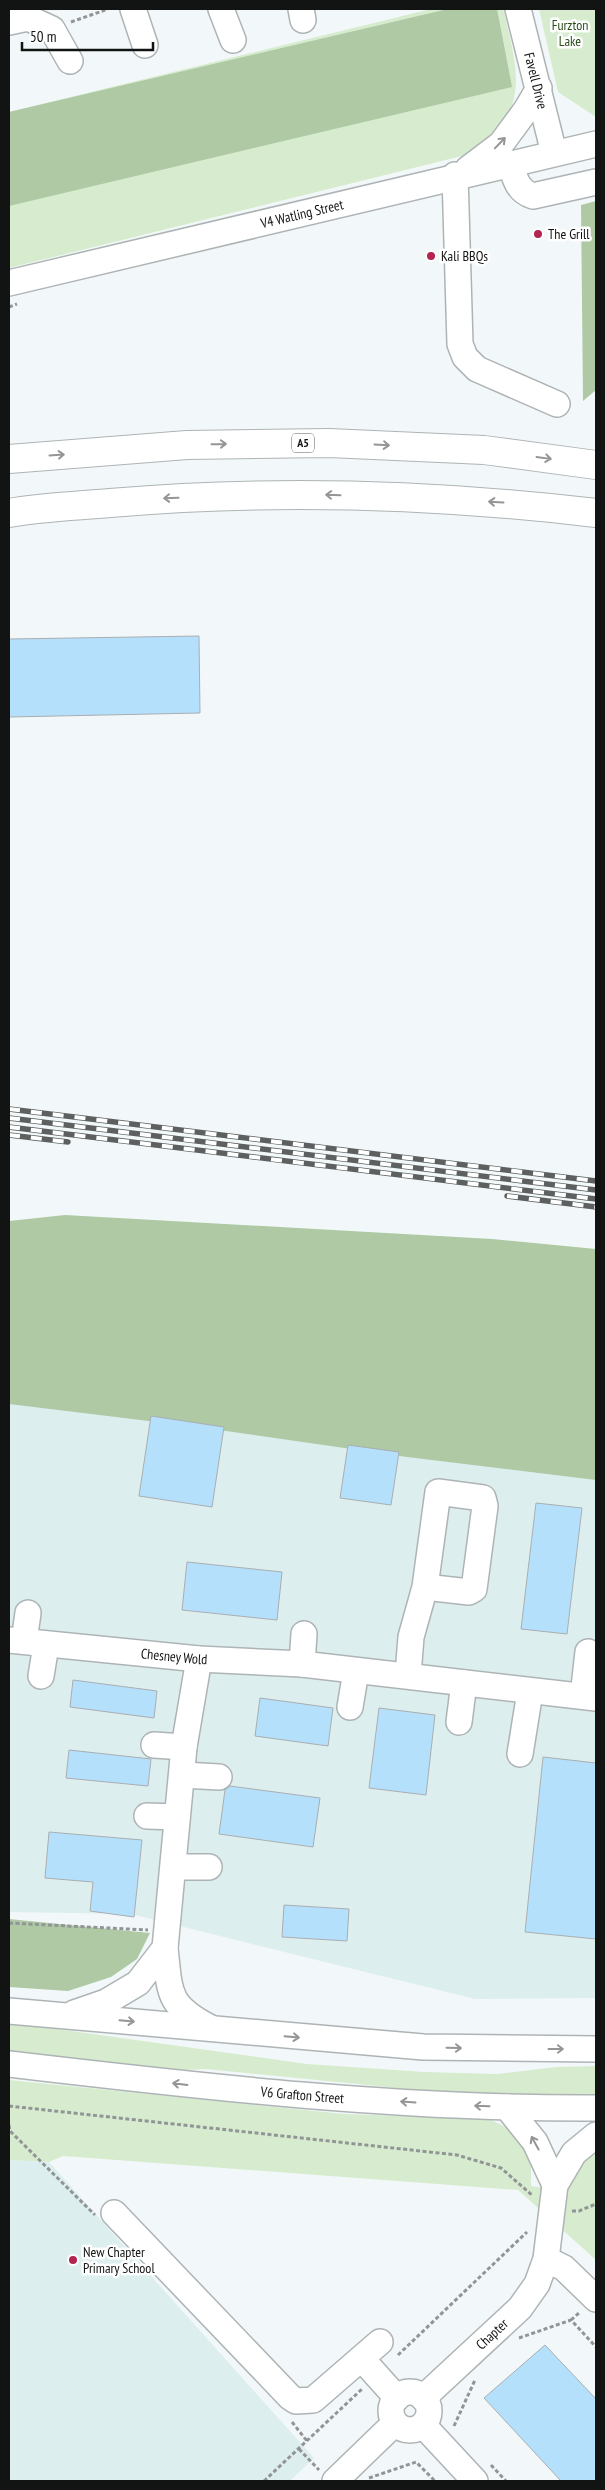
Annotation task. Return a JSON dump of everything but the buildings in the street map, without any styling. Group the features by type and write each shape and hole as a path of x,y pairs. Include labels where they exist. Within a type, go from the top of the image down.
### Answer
{"highway":[{"name":"A5","path":"9,460 187,445 329,443 484,450 596,465"},
{"path":"9,513 167,498 324,494 501,502 596,513"}],"street":[{"path":"133,9 145,44"},
{"path":"221,9 233,40"},
{"name":"Favell Drive","path":"518,9 554,153"},
{"path":"18,20 52,29 70,61"},
{"path":"539,88 526,110 501,144 459,175 460,344 464,357 477,369 557,404"},
{"name":"V4 Watling Street","path":"9,283 596,144"},
{"path":"510,163 519,187 524,193 533,196 596,182"},
{"path":"408,1676 411,1637 425,1587"},
{"path":"28,1613 27,1642 41,1676"},
{"path":"302,1664 304,1634"},
{"name":"Chesney Wold","path":"27,1642 199,1659 302,1664 530,1692 590,1697 588,1652"},
{"path":"199,1659 184,1747 174,1867 165,1940 168,1981 172,1996 183,2012 214,2030"},
{"path":"350,1707 356,1671"},
{"path":"459,1722 464,1683"},
{"path":"520,1754 530,1692"},
{"path":"154,1745 184,1747"},
{"path":"182,1775 219,1777"},
{"path":"147,1816 177,1816"},
{"path":"174,1867 209,1868"},
{"path":"67,2016 106,2002 138,1983 165,1940"},
{"path":"9,2011 423,2047 596,2049"},
{"name":"V6 Grafton Street","path":"9,2064 229,2090 507,2107 596,2108"},
{"path":"507,2107 536,2142 555,2184"},
{"path":"553,2211 555,2184 574,2153 596,2135"},
{"name":"Chapter","path":"423,2398 520,2308 537,2284 546,2259 553,2211"},
{"path":"114,2213 290,2397 296,2401 312,2400 373,2358 397,2398"},
{"path":"546,2259 564,2268 596,2299"},
{"path":"412,2393 423,2398 428,2408 427,2420 423,2425 412,2430 406,2430 395,2423 392,2408 397,2398 412,2393"},
{"path":"329,2478 395,2423"},
{"path":"423,2425 481,2471"}],"path":[{"path":"52,29 108,9"},
{"path":"9,1923 165,1940"},
{"path":"9,2106 457,2155 501,2168 553,2211"},
{"path":"264,2481 299,2449 373,2358 553,2211 579,2210 596,2204"},
{"path":"517,2339 571,2320 596,2346"},
{"path":"460,2432 453,2425 477,2374"},
{"path":"299,2449 329,2478"},
{"path":"360,2481 416,2462 435,2481"},
{"path":"481,2471 506,2481"}],"shaded area":[{"path":"9,1397 596,1472 596,1998 475,1999 131,1914 9,1912"},
{"name":"New Chapter Primary School","path":"9,2160 49,2162 314,2458 290,2481 9,2481"}],"green space":[{"path":"431,9 503,9 516,72 514,99 501,125 474,153 9,268 9,112"},
{"path":"448,9 497,9 512,87 9,206 9,112"},
{"name":"Furzton Lake","path":"539,9 596,9 596,117 558,92"},
{"path":"596,201 596,390 583,401 581,205"},
{"path":"65,1215 492,1239 596,1249 596,1480 9,1404 9,1221"},
{"path":"9,1919 150,1933 137,1959 111,1977 68,1991 9,1987"},
{"path":"9,2025 43,2027 307,2064 425,2072 497,2074 556,2067 596,2066 596,2099 468,2097 205,2069 150,2072 9,2057"},
{"path":"9,2080 344,2114 489,2119 512,2130 527,2148 531,2166 531,2186 559,2190 596,2143 596,2260 518,2190 63,2156 49,2162 9,2160"}],"railway":[{"path":"9,1109 596,1181"},
{"path":"9,1118 596,1190"},
{"path":"9,1127 596,1199"},
{"path":"9,1135 68,1142"},
{"path":"507,1196 596,1207"}],"place":[{"name":"The Grill","path":"538,234"},
{"name":"Kali BBQs","path":"431,256"},
{"name":"New Chapter Primary School","path":"73,2260"}]}
